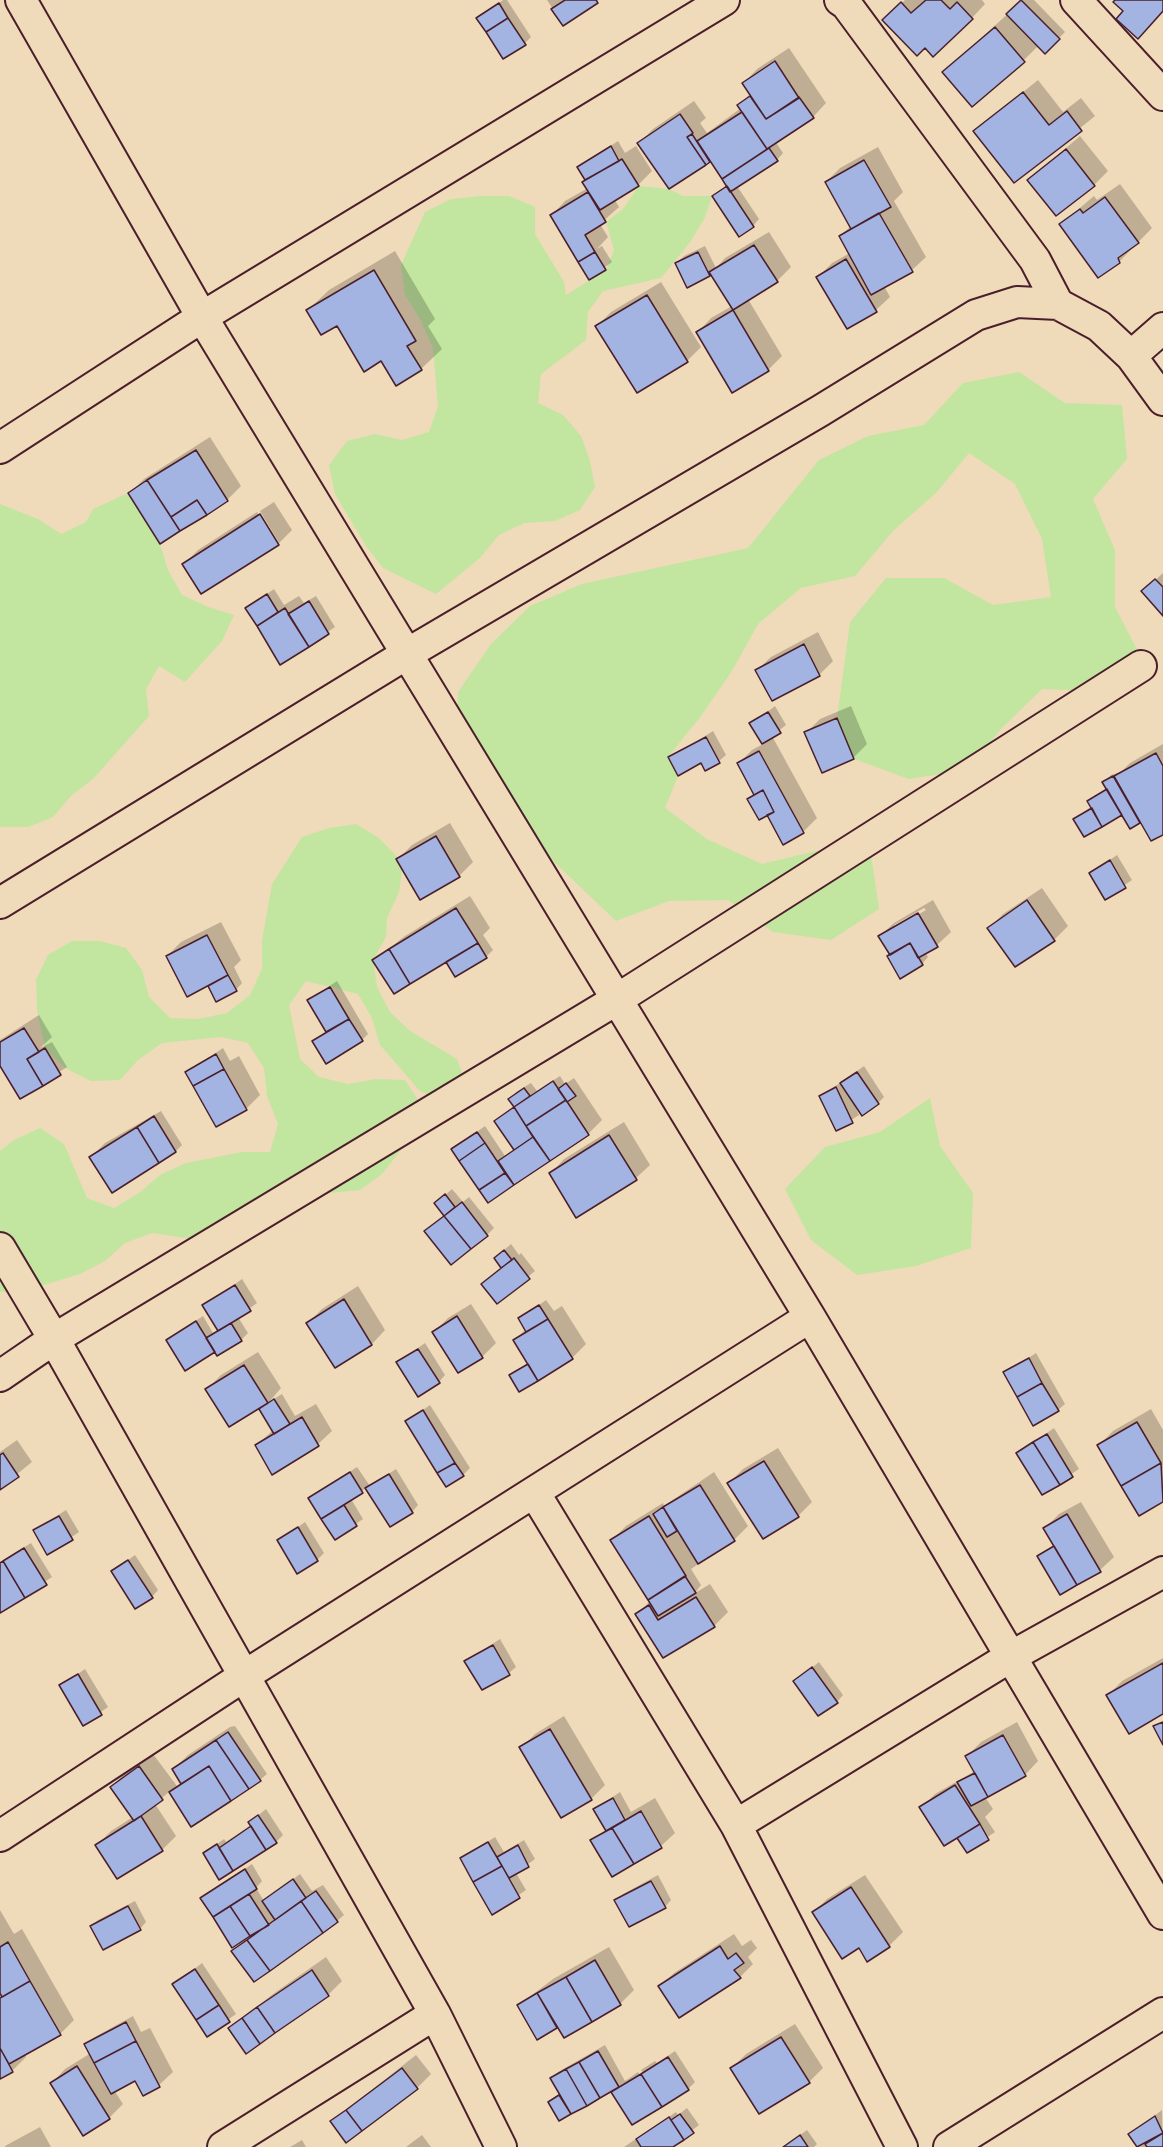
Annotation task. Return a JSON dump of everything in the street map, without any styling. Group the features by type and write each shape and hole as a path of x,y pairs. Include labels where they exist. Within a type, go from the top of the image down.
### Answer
{"street":[{"path":"21,0 202,317 405,655 810,1317 1163,1914"},
{"path":"0,448 202,317 724,0"},
{"path":"840,0 846,4 1035,260 1058,304"},
{"path":"1077,0 1163,95"},
{"path":"0,903 405,655 820,411 976,315 1017,302 1058,304 1099,326 1131,356 1163,400"},
{"path":"1131,356 1163,328"},
{"path":"0,1376 54,1339 616,1000 1141,666"},
{"path":"0,1248 54,1339 435,2014 501,2147"},
{"path":"0,1836 244,1676 810,1317"},
{"path":"534,1492 736,1825 902,2147"},
{"path":"736,1825 1010,1657 1163,1572"},
{"path":"949,2147 1163,2013"},
{"path":"223,2147 435,2014"}],"green space":[{"path":"639,186 669,189 683,196 712,196 705,217 691,241 661,278 603,291 588,312 586,340 541,374 538,403 563,415 581,436 590,461 595,487 580,510 555,521 524,523 499,535 480,558 436,594 383,568 366,546 335,494 329,465 347,441 375,434 402,440 429,432 438,406 433,348 420,319 405,295 401,265 425,212 451,199 481,196 509,196 535,207 535,234 564,282 566,295 606,270 614,250 606,222 623,209"},
{"path":"1019,372 1065,403 1122,405 1127,459 1093,499 1115,550 1115,607 1141,657 1099,691 1042,689 1002,728 967,770 909,779 854,759 837,718 850,622 886,578 944,578 993,605 1051,597 1042,539 1015,484 969,453 936,493 894,530 855,576 801,588 758,624 732,671 701,716 668,757 678,776 665,808 707,839 762,864 816,851 871,855 879,909 831,940 773,932 728,900 669,901 616,921 530,839 456,751 458,692 491,644 530,606 582,584 748,548 819,460 868,436 924,425 963,383"},
{"path":"128,493 160,544 168,570 182,595 208,607 234,615 222,641 185,682 159,666 146,689 149,716 93,779 71,796 53,817 28,827 0,827 0,504 38,519 61,534 86,522 93,509"},
{"path":"356,824 379,838 403,863 399,892 387,918 386,937 373,960 377,987 390,1012 410,1031 457,1059 467,1087 442,1103 420,1091 380,1045 372,1018 358,994 306,981 289,1005 300,1059 319,1077 348,1084 376,1079 405,1080 420,1103 416,1131 382,1174 360,1190 330,1193 304,1186 213,1242 152,1233 125,1243 105,1261 80,1274 24,1291 0,1292 0,1151 14,1140 40,1128 64,1144 87,1198 114,1208 139,1193 160,1175 186,1163 242,1152 270,1152 278,1124 267,1096 264,1068 248,1043 221,1037 162,1043 138,1060 120,1080 91,1081 65,1068 45,1048 37,1010 36,980 48,955 72,941 100,941 126,948 142,970 149,997 170,1018 198,1019 227,1013 250,995 262,969 262,941 272,884 302,837 329,828"},
{"path":"930,1098 940,1146 973,1193 971,1248 916,1266 857,1275 811,1240 785,1189 825,1147 880,1132"}],"building":[{"path":"565,0 596,0 598,3 563,26 551,9"},
{"path":"926,0 941,0 950,9 957,2 973,19 933,57 925,48 917,56 882,20 901,2 911,13"},
{"path":"1021,0 1060,39 1045,54 1006,14"},
{"path":"1115,0 1163,0 1163,11 1138,39 1116,19 1123,11 1113,2"},
{"path":"499,3 508,18 486,32 476,18"},
{"path":"508,18 526,45 503,59 486,32"},
{"path":"995,27 1025,62 972,107 942,72"},
{"path":"775,61 799,98 766,119 742,83"},
{"path":"1023,92 1049,125 1067,111 1082,131 1014,183 973,131"},
{"path":"750,96 766,119 799,97 814,118 767,149 737,105"},
{"path":"742,112 767,149 722,179 697,141"},
{"path":"680,114 693,133 687,137 706,165 669,189 637,143"},
{"path":"692,134 710,162 706,165 687,137"},
{"path":"611,146 619,161 585,180 577,167"},
{"path":"769,148 778,161 730,192 722,179"},
{"path":"1066,149 1095,186 1056,216 1027,180"},
{"path":"622,159 639,186 600,210 582,182"},
{"path":"864,160 891,207 851,229 825,182"},
{"path":"727,186 754,227 739,237 712,196"},
{"path":"588,192 606,222 585,235 595,252 578,262 550,215"},
{"path":"1105,197 1139,243 1118,258 1120,263 1098,278 1059,224 1080,209 1083,213"},
{"path":"879,213 913,272 871,295 839,236"},
{"path":"754,245 778,282 733,310 709,272"},
{"path":"595,252 606,270 589,280 578,262"},
{"path":"698,252 710,276 687,288 675,263"},
{"path":"846,259 877,312 847,329 816,277"},
{"path":"374,270 416,341 407,346 422,370 396,386 381,361 364,372 337,326 321,335 306,310"},
{"path":"647,295 688,362 637,393 595,326"},
{"path":"733,310 769,371 732,393 696,332"},
{"path":"196,450 228,501 207,515 197,500 171,517 147,480"},
{"path":"147,480 180,531 160,544 128,493"},
{"path":"197,500 207,515 180,531 171,517"},
{"path":"260,514 279,545 201,594 182,564"},
{"path":"1155,579 1163,587 1163,616 1141,591"},
{"path":"267,594 278,612 257,626 245,608"},
{"path":"309,601 329,634 309,647 288,614"},
{"path":"285,608 309,647 280,665 257,626"},
{"path":"804,644 820,676 772,701 755,670"},
{"path":"768,712 781,733 762,744 749,723"},
{"path":"837,718 854,759 822,773 804,732"},
{"path":"706,737 720,763 705,771 701,763 678,776 668,757"},
{"path":"759,751 804,833 783,845 767,815 774,812 763,790 754,795 737,763"},
{"path":"1156,753 1163,766 1163,835 1151,841 1114,776"},
{"path":"1113,776 1140,823 1130,829 1102,782"},
{"path":"1107,789 1122,815 1102,827 1087,801"},
{"path":"763,790 774,812 759,820 747,799"},
{"path":"1092,808 1102,827 1084,837 1073,819"},
{"path":"436,836 460,877 420,900 396,859"},
{"path":"1110,860 1126,888 1105,900 1089,873"},
{"path":"1027,900 1055,941 1015,967 987,928"},
{"path":"456,908 478,943 410,984 389,949"},
{"path":"918,913 938,947 918,958 910,943 890,955 878,936"},
{"path":"207,935 228,975 187,997 166,956"},
{"path":"478,943 487,958 455,977 446,962"},
{"path":"910,943 923,965 900,979 887,956"},
{"path":"389,949 410,984 394,994 372,960"},
{"path":"228,975 237,991 216,1002 208,986"},
{"path":"330,987 349,1019 326,1032 307,1000"},
{"path":"349,1019 363,1041 326,1064 312,1041"},
{"path":"24,1028 39,1052 27,1059 43,1086 20,1099 0,1066 0,1042"},
{"path":"45,1048 61,1075 43,1086 27,1059"},
{"path":"216,1054 224,1069 193,1086 185,1072"},
{"path":"224,1069 247,1110 216,1127 193,1086"},
{"path":"857,1072 879,1104 862,1116 840,1083"},
{"path":"553,1081 566,1100 526,1126 514,1107"},
{"path":"566,1083 576,1096 567,1102 558,1089"},
{"path":"836,1087 853,1123 836,1131 819,1096"},
{"path":"524,1088 530,1096 514,1107 508,1099"},
{"path":"566,1100 589,1135 550,1161 526,1126"},
{"path":"514,1107 533,1137 514,1150 494,1121"},
{"path":"154,1116 176,1152 159,1163 137,1127"},
{"path":"137,1127 159,1163 112,1193 89,1157"},
{"path":"477,1132 485,1143 459,1161 451,1149"},
{"path":"609,1135 637,1180 576,1218 549,1173"},
{"path":"533,1137 550,1161 514,1185 498,1161"},
{"path":"485,1143 505,1173 479,1190 459,1161"},
{"path":"505,1173 514,1185 488,1203 479,1190"},
{"path":"445,1194 455,1207 444,1216 434,1203"},
{"path":"462,1202 488,1236 471,1249 444,1216"},
{"path":"444,1216 471,1249 451,1265 424,1231"},
{"path":"504,1250 512,1260 501,1268 494,1258"},
{"path":"514,1258 530,1279 497,1304 481,1284"},
{"path":"235,1285 251,1311 218,1331 202,1305"},
{"path":"344,1299 372,1345 335,1368 306,1323"},
{"path":"539,1305 548,1319 526,1332 518,1318"},
{"path":"457,1316 483,1358 458,1373 432,1332"},
{"path":"548,1319 573,1359 538,1381 513,1340"},
{"path":"196,1321 215,1352 185,1371 166,1340"},
{"path":"231,1323 242,1341 217,1356 206,1338"},
{"path":"418,1349 440,1383 418,1397 396,1362"},
{"path":"1029,1358 1042,1383 1017,1397 1003,1372"},
{"path":"528,1364 538,1381 519,1392 509,1375"},
{"path":"244,1365 268,1403 229,1427 205,1389"},
{"path":"1042,1383 1059,1411 1033,1426 1017,1397"},
{"path":"274,1399 290,1424 274,1434 259,1409"},
{"path":"423,1410 455,1463 437,1473 405,1421"},
{"path":"302,1417 319,1446 272,1475 255,1445"},
{"path":"1137,1422 1161,1463 1121,1486 1097,1445"},
{"path":"1047,1434 1073,1477 1060,1485 1033,1442"},
{"path":"1033,1442 1060,1485 1042,1495 1016,1453"},
{"path":"3,1453 19,1477 0,1490 0,1455"},
{"path":"764,1461 799,1517 763,1539 727,1483"},
{"path":"455,1463 464,1476 446,1487 437,1473"},
{"path":"1161,1463 1163,1502 1139,1516 1121,1486"},
{"path":"350,1472 363,1493 321,1519 308,1498"},
{"path":"389,1474 413,1513 390,1527 365,1488"},
{"path":"700,1485 735,1541 698,1564 663,1507"},
{"path":"344,1505 357,1526 335,1540 321,1519"},
{"path":"663,1507 677,1531 667,1537 653,1514"},
{"path":"1067,1514 1101,1572 1077,1585 1043,1528"},
{"path":"59,1516 73,1540 47,1555 33,1530"},
{"path":"649,1516 686,1576 648,1600 610,1540"},
{"path":"298,1527 318,1561 297,1574 277,1540"},
{"path":"1054,1546 1077,1585 1060,1595 1037,1556"},
{"path":"24,1548 47,1585 25,1598 3,1561"},
{"path":"128,1560 153,1598 135,1609 111,1571"},
{"path":"3,1561 25,1598 0,1613 0,1563"},
{"path":"685,1576 696,1593 658,1616 648,1600"},
{"path":"696,1597 715,1627 663,1658 635,1614 649,1605 658,1620"},
{"path":"493,1645 510,1675 482,1690 464,1661"},
{"path":"1163,1663 1163,1714 1129,1734 1106,1695"},
{"path":"812,1667 838,1703 818,1716 793,1681"},
{"path":"78,1674 102,1715 83,1726 59,1685"},
{"path":"1163,1722 1163,1745 1153,1726"},
{"path":"550,1729 592,1800 561,1818 519,1747"},
{"path":"228,1732 261,1781 249,1789 216,1740"},
{"path":"1003,1735 1026,1776 988,1797 965,1756"},
{"path":"216,1740 249,1789 231,1801 209,1766 181,1784 172,1769"},
{"path":"139,1766 163,1800 134,1821 110,1787"},
{"path":"209,1766 231,1801 191,1827 169,1792"},
{"path":"975,1773 988,1797 971,1806 957,1782"},
{"path":"955,1785 980,1824 944,1846 919,1807"},
{"path":"613,1798 625,1820 606,1831 593,1809"},
{"path":"641,1811 662,1848 634,1864 612,1828"},
{"path":"258,1815 277,1843 266,1850 248,1822"},
{"path":"141,1816 163,1851 117,1879 95,1845"},
{"path":"980,1824 989,1840 967,1853 957,1838"},
{"path":"251,1826 266,1850 233,1871 219,1848"},
{"path":"612,1828 634,1864 612,1877 590,1840"},
{"path":"488,1842 502,1866 473,1882 460,1858"},
{"path":"217,1844 233,1871 219,1880 203,1853"},
{"path":"518,1845 529,1867 509,1878 497,1857"},
{"path":"502,1866 520,1898 492,1915 473,1882"},
{"path":"245,1869 257,1889 213,1917 200,1898"},
{"path":"293,1879 306,1898 275,1920 262,1901"},
{"path":"651,1881 666,1908 629,1927 614,1900"},
{"path":"851,1887 890,1947 867,1962 859,1948 842,1959 812,1912"},
{"path":"316,1891 338,1922 323,1933 301,1901"},
{"path":"249,1894 269,1925 250,1936 230,1906"},
{"path":"301,1901 323,1933 270,1971 247,1940"},
{"path":"128,1906 141,1930 103,1950 90,1926"},
{"path":"230,1906 250,1936 232,1948 213,1917"},
{"path":"247,1940 270,1971 254,1982 231,1951"},
{"path":"8,1942 30,1981 2,1997 0,1993 0,1947"},
{"path":"720,1946 728,1959 736,1953 744,1963 734,1970 741,1978 679,2018 658,1986"},
{"path":"595,1960 621,2005 592,2022 566,1977"},
{"path":"195,1969 219,2005 196,2020 172,1984"},
{"path":"312,1970 329,1996 275,2033 257,2007"},
{"path":"566,1977 592,2022 564,2038 537,1993"},
{"path":"30,1981 61,2035 9,2064 0,2048 0,1998"},
{"path":"537,1993 557,2028 537,2040 517,2005"},
{"path":"219,2005 230,2022 207,2037 196,2020"},
{"path":"257,2007 275,2033 260,2044 242,2018"},
{"path":"242,2018 260,2044 246,2054 228,2028"},
{"path":"126,2022 136,2041 94,2063 84,2044"},
{"path":"781,2037 810,2083 759,2114 730,2068"},
{"path":"136,2041 160,2087 143,2096 135,2081 111,2094 94,2063"},
{"path":"0,2048 13,2072 0,2079"},
{"path":"598,2051 619,2087 600,2098 579,2062"},
{"path":"668,2057 689,2090 662,2107 641,2074"},
{"path":"579,2062 600,2098 587,2106 566,2069"},
{"path":"77,2066 110,2119 83,2136 50,2083"},
{"path":"402,2068 418,2089 362,2131 346,2110"},
{"path":"566,2069 587,2106 571,2114 550,2078"},
{"path":"641,2074 662,2107 632,2125 611,2092"},
{"path":"559,2095 571,2114 559,2121 548,2102"},
{"path":"346,2110 362,2131 346,2143 330,2121"},
{"path":"680,2114 694,2133 684,2140 671,2120"},
{"path":"1155,2116 1163,2133 1137,2147 1128,2134"},
{"path":"669,2117 684,2140 673,2147 641,2147 636,2139"},
{"path":"1163,2133 1163,2147 1147,2147 1145,2144"},
{"path":"800,2135 808,2147 783,2147"}]}
